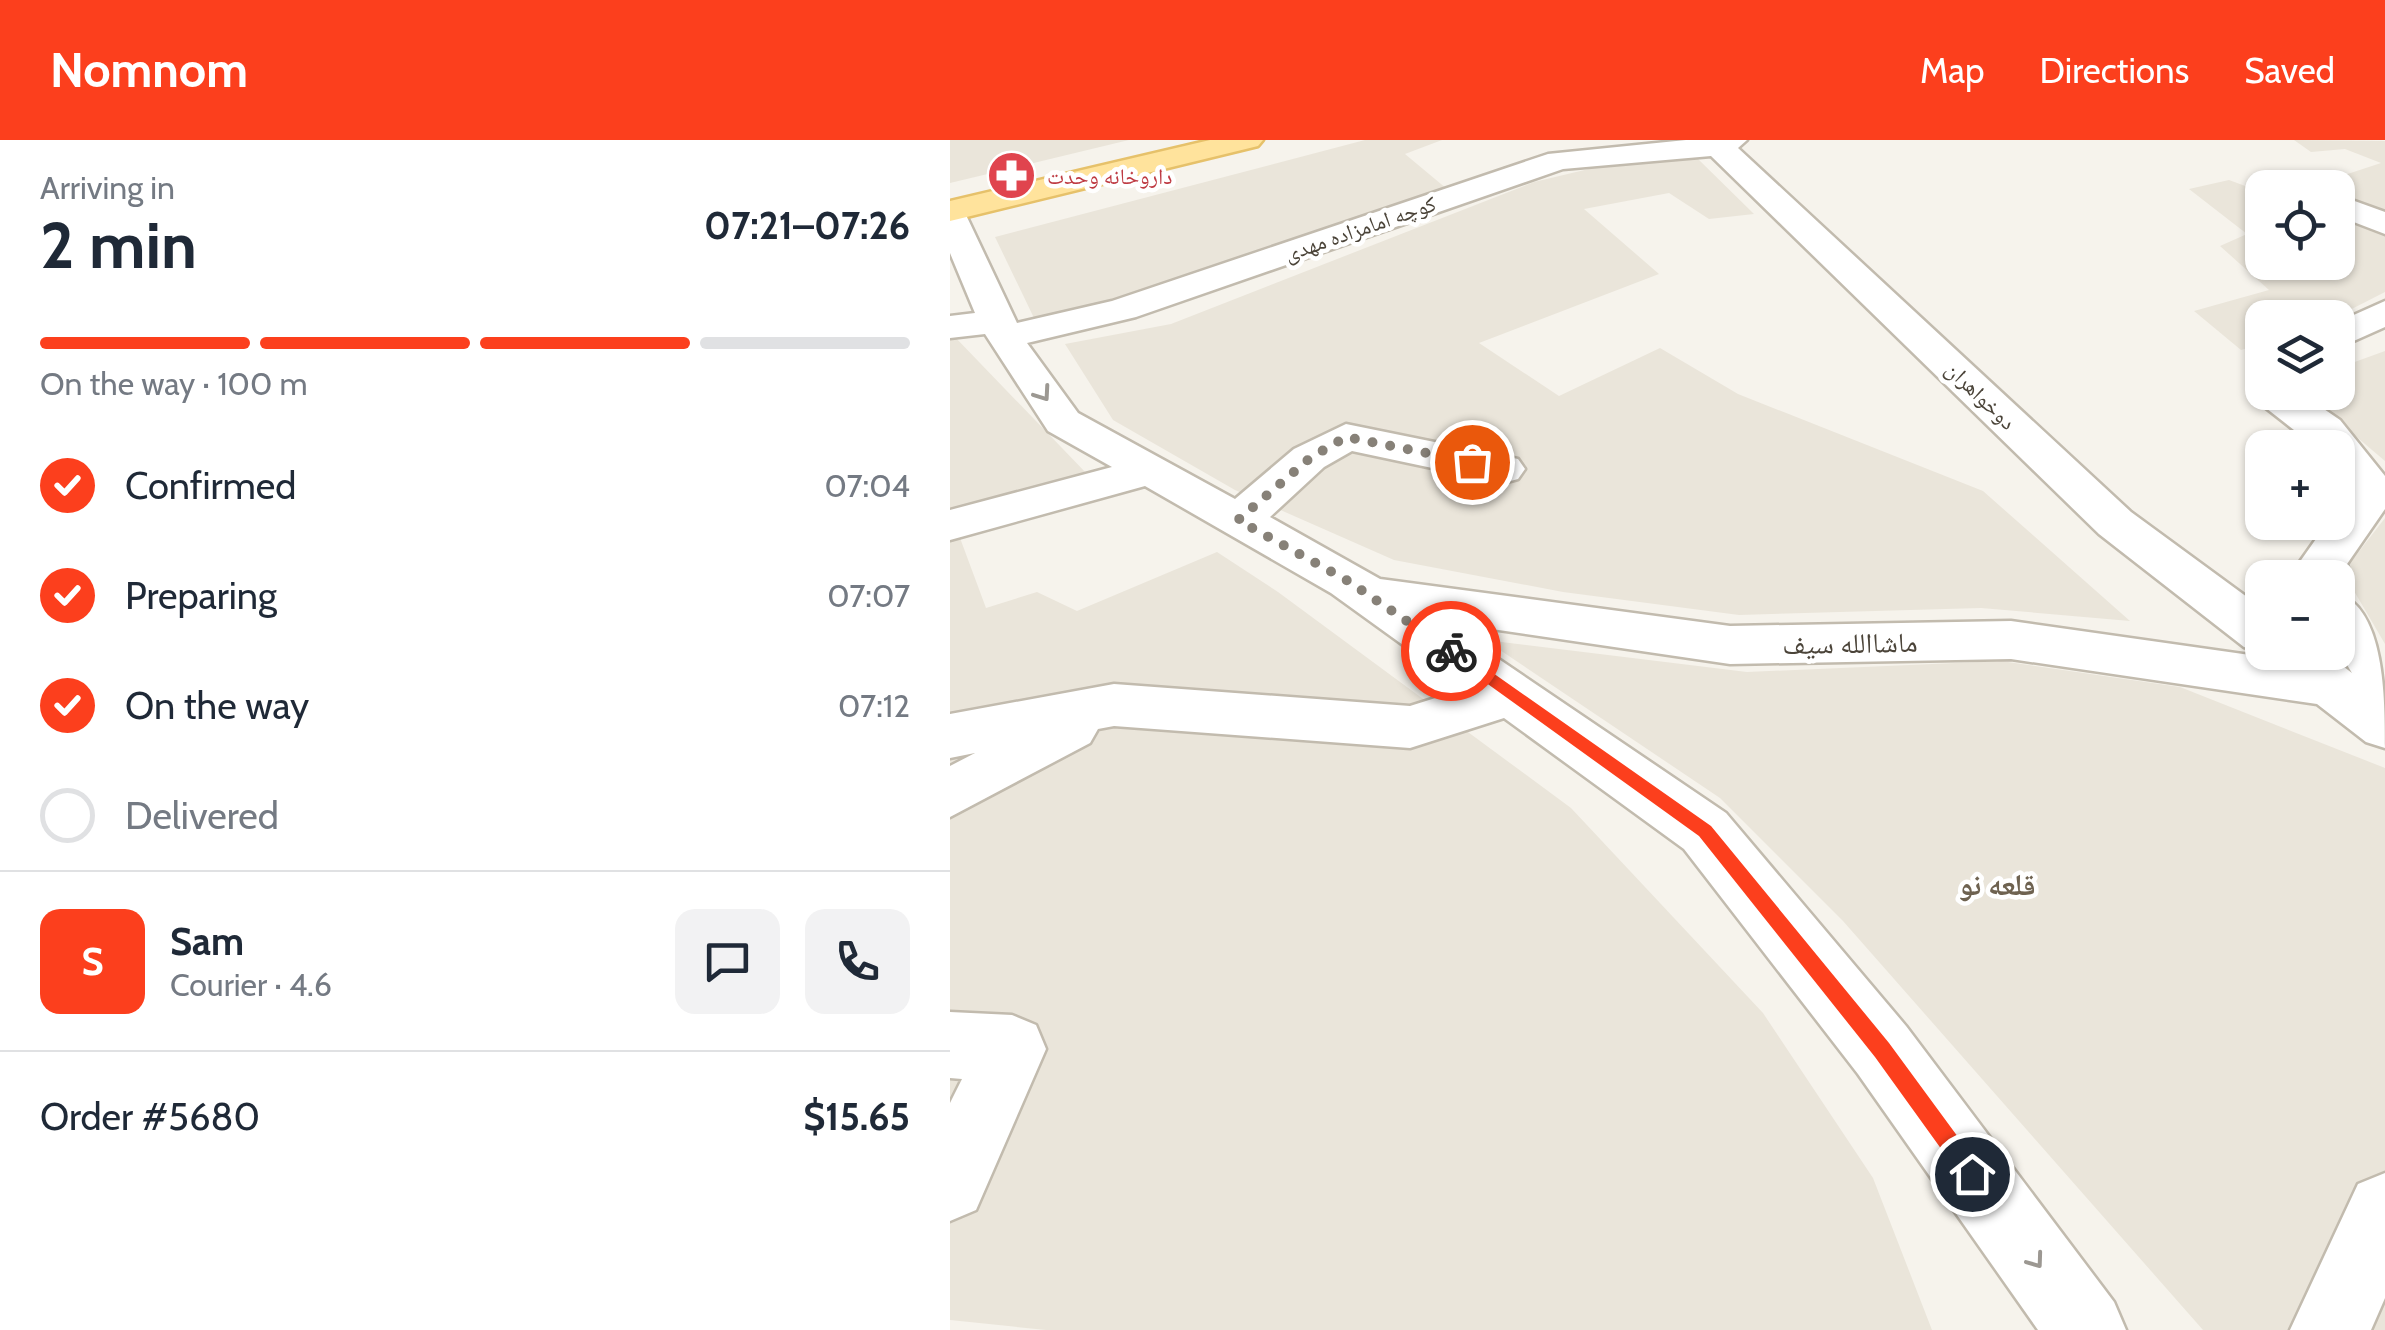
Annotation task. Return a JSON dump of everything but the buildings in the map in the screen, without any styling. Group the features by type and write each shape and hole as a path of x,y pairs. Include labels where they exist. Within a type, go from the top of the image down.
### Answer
{"main road":[{"path":"950,213 1248,140"}],"street":[{"name":"کوچه امامزاده مهدی","path":"984,328 1122,309 1559,160 1721,142"},
{"name":"دوخواهران","path":"1721,142 2115,522 2245,621"},
{"path":"2355,211 2385,224"},
{"path":"950,213 984,328 1062,422 1369,595 1705,831 1882,1050 2086,1330"},
{"path":"2355,329 2385,312"},
{"path":"2298,410 2326,429 2374,492 2323,560"},
{"path":"1238,520 1310,458 1346,437 1503,468"},
{"path":"950,525 1149,470"},
{"name":"ماشاالله سیف","path":"1369,595 1730,645 2011,640 2331,686"},
{"path":"2355,637 2385,682"},
{"path":"2310,670 2385,727"},
{"path":"950,736 1114,705 1410,727 1514,694"},
{"path":"950,793 1114,705"},
{"path":"950,1045 1012,1049 950,1184"},
{"path":"2330,1330 2385,1211"}],"shaded area":[{"path":"950,140 1129,140 950,183"},
{"path":"1365,140 1442,140 1405,154 1447,189 1086,313 1034,318 995,237"},
{"path":"2294,140 2385,141 2385,292 2355,307 2355,300 2245,300 2245,349 2241,350 2194,311 2269,290 2258,280 2355,280 2355,172 2381,163 2345,149 2311,152"},
{"path":"1697,158 1754,214 1709,219 1669,193 1584,209 1659,274 1479,343 1559,396 1660,348 1738,394 1983,491 2130,621 1981,608 1739,615 1563,592 1394,560 1235,490 1113,420 1065,344 1171,324 1534,182 1593,168"},
{"path":"2229,180 2245,186 2245,232 2189,189"},
{"path":"2245,235 2245,268 2220,246"},
{"path":"954,336 1088,475 950,515 950,337"},
{"path":"2385,351 2385,461 2355,436 2355,430 2349,430 2325,410 2355,410 2355,362"},
{"path":"2385,518 2385,644 2355,593 2352,560"},
{"path":"960,538 986,608 1037,592 1077,611 1217,552 1278,592 1571,808 1763,1013 1873,1178 1932,1330 1046,1330 950,1320 950,540"},
{"path":"1485,640 1747,672 2001,661 2180,687 2385,768 2385,1330 2203,1330 1843,921 1720,798"}],"way so far":[{"path":"1451,651 1348,581 1238,520 1310,458 1346,437 1472,462"}],"place":[{"name":"داروخانه وحدت","path":"1012,176"}],"district":[{"name":"قلعه نو","path":"1997,885"}],"route":[{"path":"1451,651 1705,831 1882,1050 1972,1174"}]}
